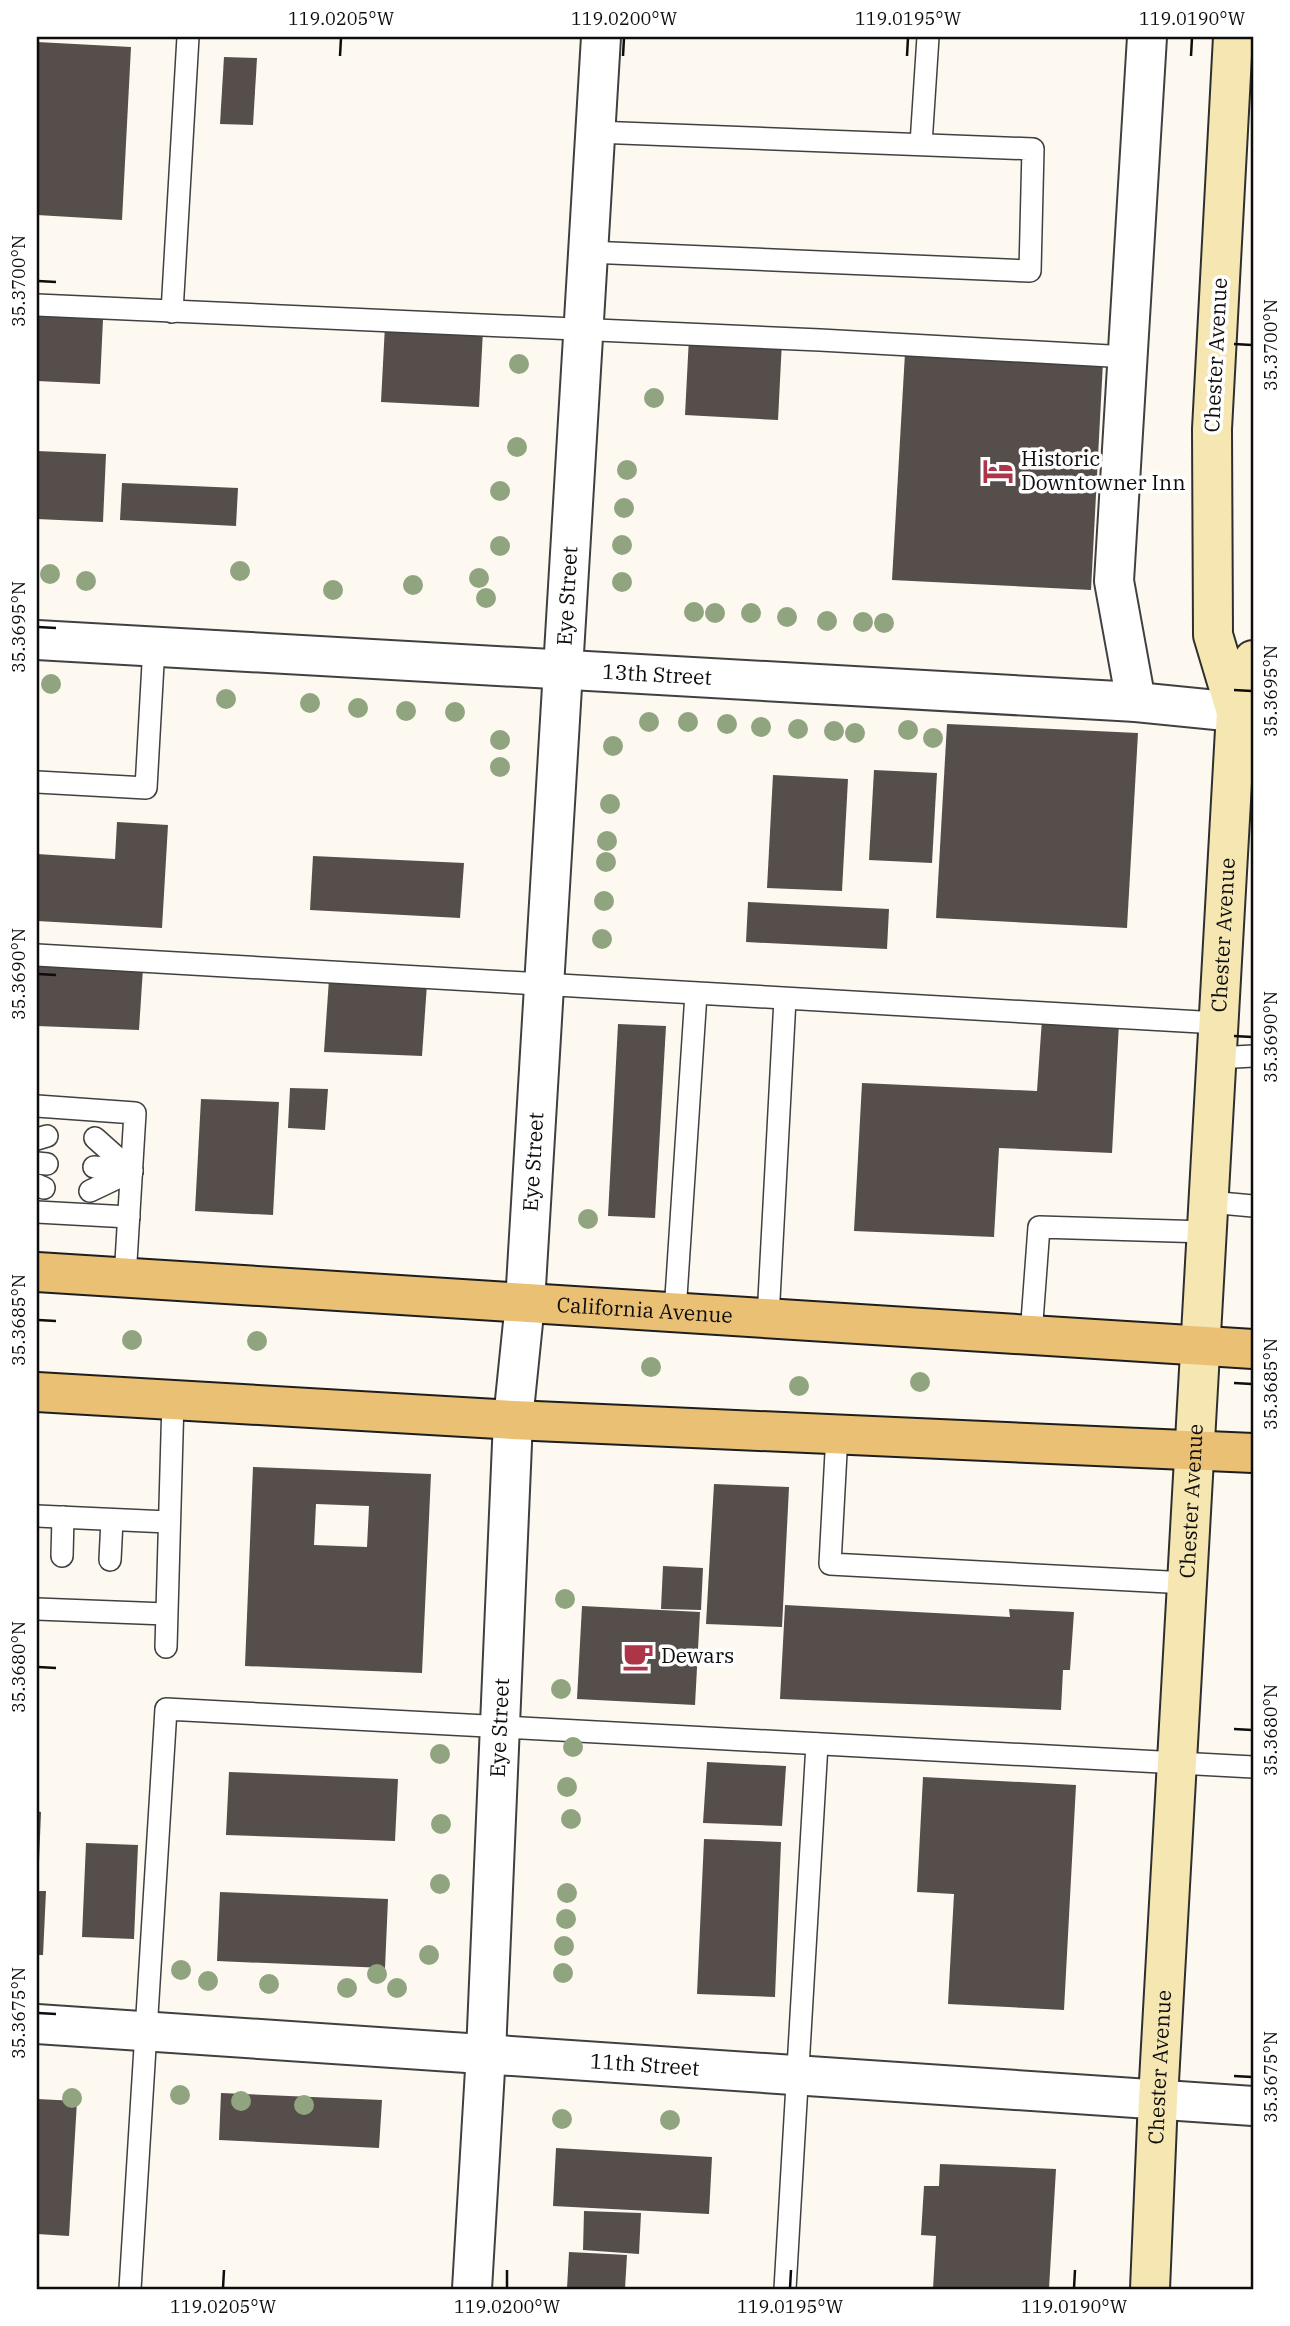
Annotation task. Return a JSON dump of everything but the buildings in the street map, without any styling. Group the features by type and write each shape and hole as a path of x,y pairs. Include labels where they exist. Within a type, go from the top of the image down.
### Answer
{"main road":[{"name":"Chester Avenue","path":"1233,37 1212,429 1213,635 1236,712"},
{"name":"Chester Avenue","path":"1150,2289 1158,2099 1208,1217 1229,1045 1236,712 1253,660"},
{"name":"California Avenue","path":"37,1272 1253,1349"},
{"path":"37,1392 513,1420 1253,1453"}],"street":[{"name":"Eye Street","path":"472,2289 486,2053 513,1420 525,1303 601,37"},
{"path":"1136,702 1114,581 1147,37"},
{"name":"13th Street","path":"37,640 1136,702 1236,712"},
{"name":"11th Street","path":"37,2024 1253,2106"}],"lane":[{"path":"172,312 188,37"},
{"path":"921,144 929,37"},
{"path":"588,252 1030,271 1034,149 595,132"},
{"path":"37,305 583,329 1128,358"},
{"path":"37,782 146,788 155,646"},
{"path":"37,955 785,999 1229,1045"},
{"path":"675,1312 696,994"},
{"path":"768,1318 785,999"},
{"path":"37,1106 135,1113 125,1278"},
{"path":"95,1138 132,1171"},
{"path":"94,1167 132,1171"},
{"path":"90,1191 132,1171"},
{"path":"1031,1335 1039,1227 1208,1217 1253,1206"},
{"path":"37,1212 128,1217"},
{"path":"166,1647 173,1400"},
{"path":"837,1434 831,1564 1187,1583"},
{"path":"37,1516 168,1522"},
{"path":"62,1556 63,1517"},
{"path":"110,1560 112,1520"},
{"path":"37,1609 59,1605 108,1607 166,1614"},
{"path":"130,2289 166,1709 1253,1767"},
{"path":"785,2289 817,1744"}],"place":[{"name":"Historic Downtowner Inn","path":"998,471"},
{"name":"Dewars","path":"638,1656"}]}
